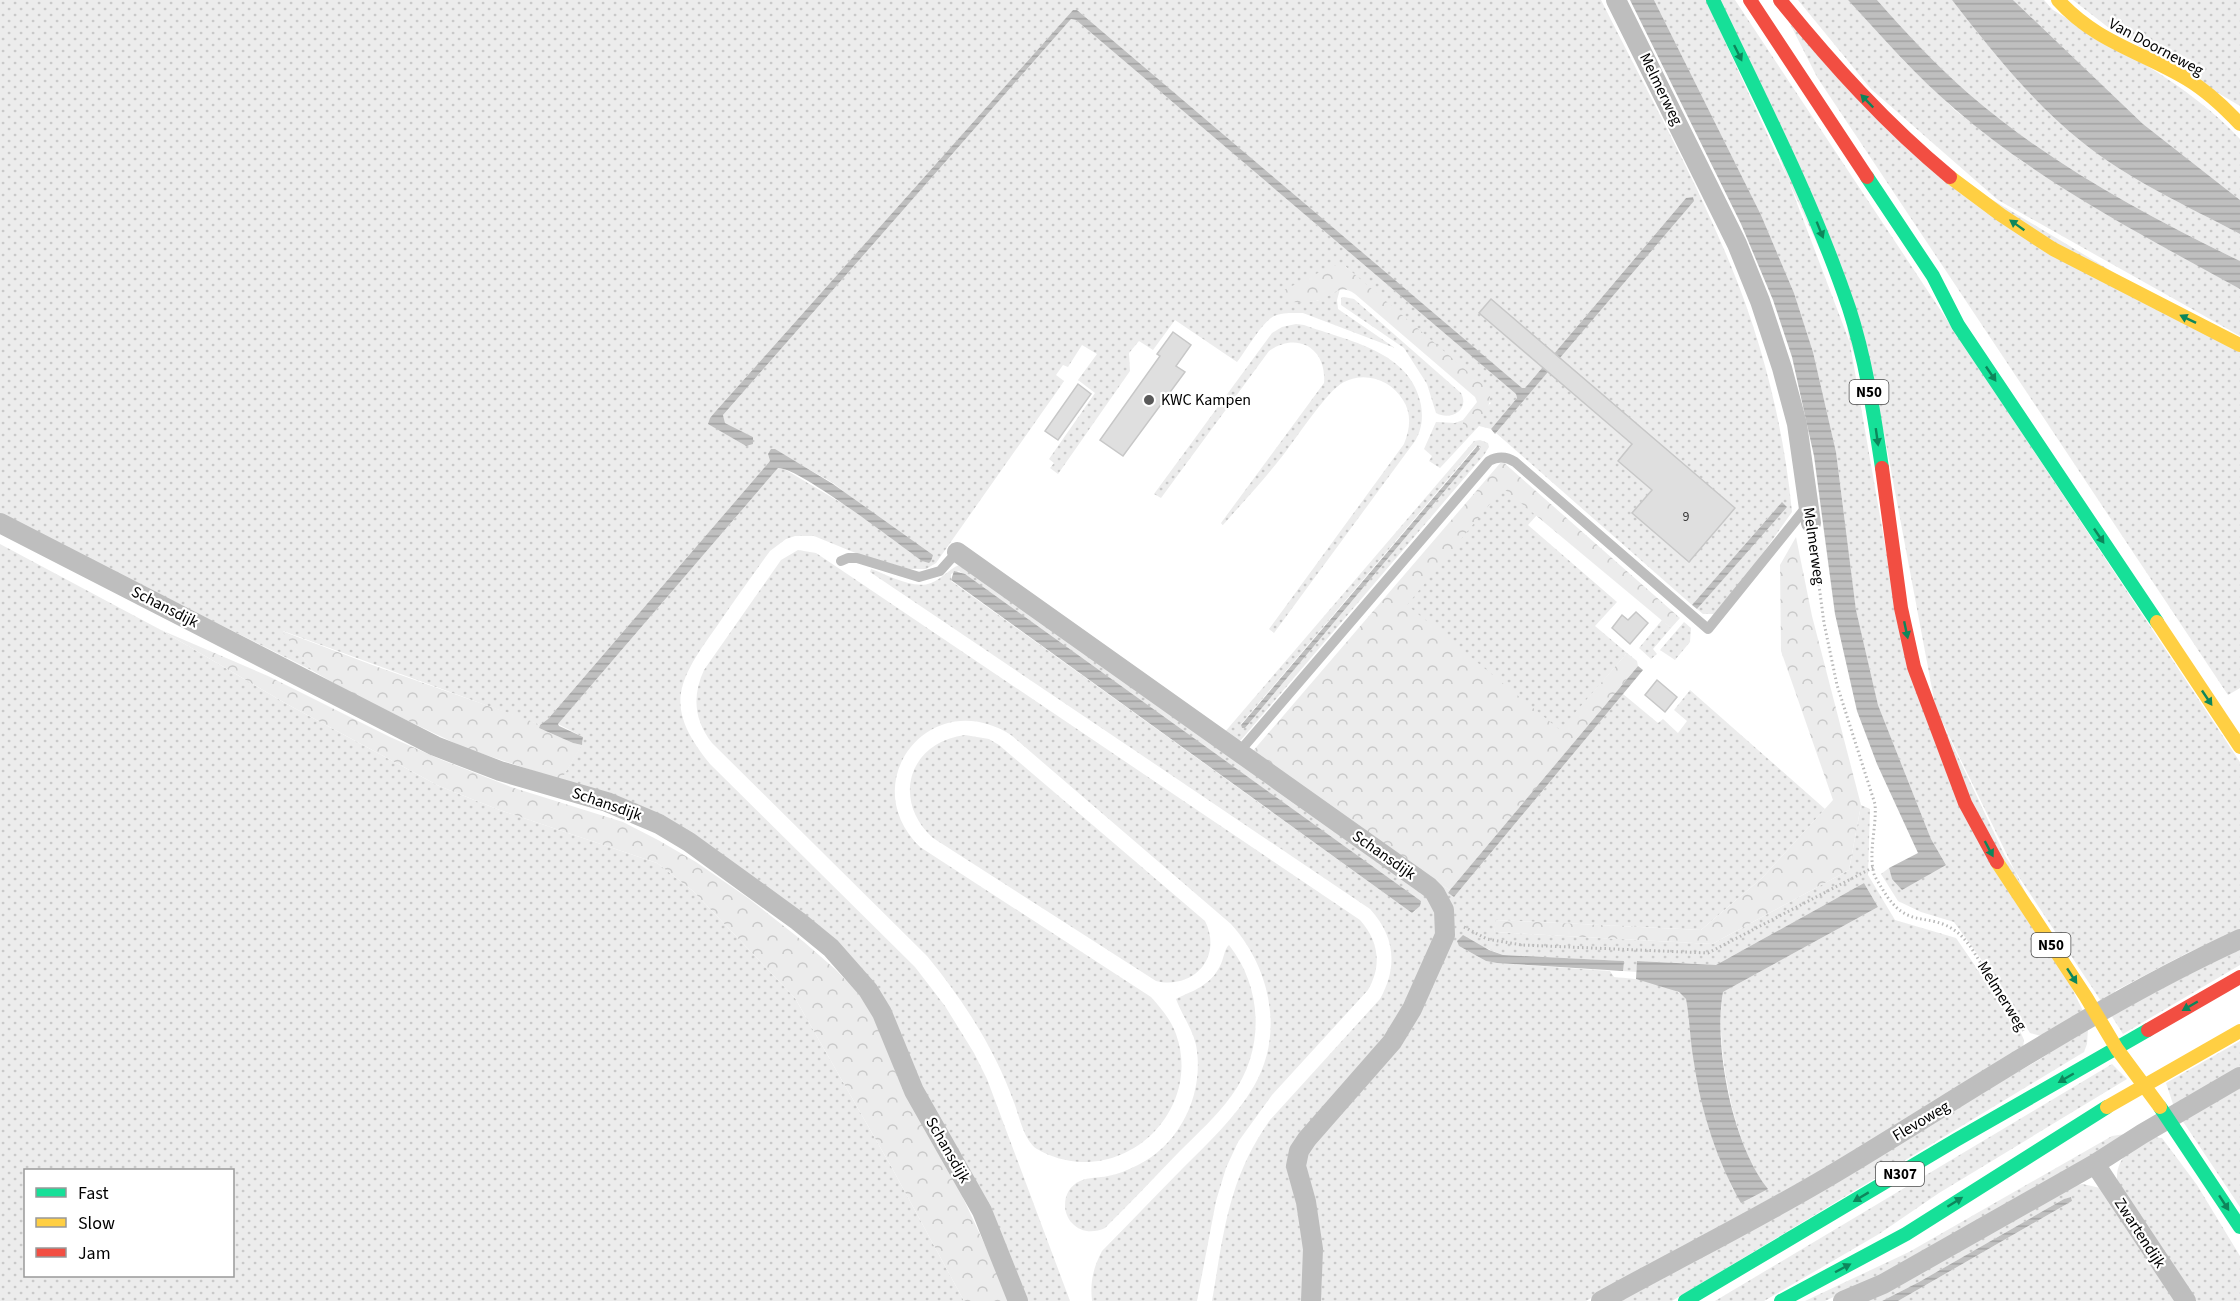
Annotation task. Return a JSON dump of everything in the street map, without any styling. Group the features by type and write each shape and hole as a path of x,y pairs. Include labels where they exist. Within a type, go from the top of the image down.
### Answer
{"main road":[{"name":"N50","path":"1713,0 1806,195 1849,309 1864,366 1876,428 1901,608 1914,666 1965,803 1995,860 2117,1049 2145,1086 2240,1227"},
{"path":"1750,0 1933,276 1958,325 2240,747"},
{"path":"1780,0 1835,67 1891,125 1964,188 2027,233 2123,286 2240,345"},
{"name":"Van Doorneweg","path":"2058,0 2071,17 2092,32 2188,79 2223,105 2240,124"},
{"path":"1933,276 1970,318"},
{"path":"1990,347 2240,725"},
{"name":"N307","path":"1685,1301 1956,1140 2240,977"},
{"path":"1781,1301 1906,1234 2099,1111 2240,1030"}],"street":[{"name":"Melmerweg","path":"1616,0 1737,244 1760,301 1797,424 1809,514"},
{"name":"Schansdijk","path":"0,523 435,746 500,771 607,802 659,824 689,842 798,921 850,968 868,990 882,1013 914,1091 982,1211 1018,1301"},
{"name":"Schansdijk","path":"957,552 1429,887 1441,902 1446,918"},
{"path":"1311,1301 1313,1249 1306,1202 1297,1173 1299,1151 1400,1030 1443,943 1446,918"},
{"name":"Flevoweg","path":"1601,1301 1790,1200 2157,979 2240,939"},
{"path":"1843,1301 1883,1284 2095,1164 2240,1077"},
{"name":"Zwartendijk","path":"2095,1164 2186,1301"}],"lane":[{"path":"1239,752 1489,461 1495,458 1506,458 1515,462 1708,629 1809,514"},
{"path":"841,561 857,558 919,577 940,571 957,552"}],"path":[{"name":"Melmerweg","path":"1809,514 1824,622 1837,686 1875,804 1874,874 1890,902 1900,912 1910,918 1948,927 1959,933 1970,946 2036,1050"},
{"path":"1446,918 1487,939 1522,945 1708,953 1874,867"}],"green space":[{"path":"0,0 1601,0 1669,132 1731,266 1753,326 1778,418 1792,512 1756,563 1714,614 1703,614 1697,609 1786,506 1781,503 1692,605 1496,433 1694,198 1686,198 1525,388 1521,388 1077,10 1073,10 715,412 709,424 746,446 753,437 725,423 723,415 1071,19 1076,20 1516,394 1517,398 1491,429 1479,426 1440,468 1429,461 1432,456 1424,449 1436,422 1455,423 1463,420 1463,427 1491,403 1345,266 1292,302 1317,301 1340,289 1337,300 1338,309 1395,348 1303,313 1285,313 1274,316 1264,325 1237,362 1175,320 1153,350 1139,341 1129,353 1130,371 1058,474 1050,468 1054,463 1049,459 1095,393 1078,380 1097,354 1082,345 1068,367 1063,365 1056,375 1064,381 1060,387 936,563 926,569 909,569 858,554 814,536 795,536 786,539 770,551 692,663 681,694 681,710 695,744 710,764 915,967 945,1006 974,1053 987,1079 1070,1301 1027,1301 921,1087 889,1010 663,816 610,794 561,780 583,742 583,737 558,724 778,468 781,467 843,504 852,498 833,483 775,450 768,454 770,461 548,719 540,725 283,631 313,671 0,515"},
{"path":"1654,0 1706,0 1842,298 1901,637 2083,1011 2041,1036 2030,1033 2005,992 1954,922 1921,912 1898,901 1881,874 1889,868 1892,879 1946,865 1931,839 1878,705 1856,610 1836,452 1813,352 1794,293 1761,215"},
{"path":"1720,0 1735,0 2240,762 2240,930 2187,953 2115,991 2101,1001 2005,856 1936,710 1884,433"},
{"path":"1778,0 1921,157 2240,348 2240,688 2228,695 1817,77"},
{"path":"1798,0 1848,0 1905,62 1956,111 2020,160 2240,289 2240,336 1998,200 1871,89"},
{"path":"1877,0 1952,0 2029,93 2082,142 2139,180 2240,234 2240,261 2134,206 2032,143 1957,83"},
{"path":"2013,0 2044,0 2053,10 2175,84 2220,119 2240,139 2240,200 2143,124"},
{"path":"2073,0 2240,0 2240,106 2109,28"},
{"path":"1332,266 1345,266 1488,389 1490,401 1488,406 1468,429 1465,430 1463,427 1463,420 1477,402 1475,397 1355,294 1339,290 1316,301 1292,302 1282,291"},
{"path":"1341,298 1354,299 1461,393 1463,404 1461,409 1448,416 1436,413 1427,384 1404,348 1341,305"},
{"path":"1296,324 1358,343 1391,360 1405,372 1415,387 1421,405 1422,419 1415,441 1274,633 1269,629 1404,444 1408,433 1409,416 1406,405 1398,393 1377,379 1360,377 1337,387 1320,405 1273,468 1223,525 1221,523 1324,383 1321,360 1315,352 1299,343 1280,345 1269,351 1161,498 1154,494 1272,333 1282,327"},
{"path":"1480,440 1488,443 1489,447 1484,455 1241,740 1237,741 1224,733 1474,441","holes":["1476,446 1480,447 1245,728 1242,728 1241,724"]},
{"path":"1502,461 1680,618 1671,628 1503,488 1407,605 1560,730 1627,653 1637,661 1638,666 1450,890 1434,881 1253,751"},
{"path":"1503,487 1537,515 1528,525 1617,602 1595,626 1627,653 1560,731 1406,605"},
{"path":"1796,537 1812,616 1861,805 1849,870 1712,944 1494,932 1496,920 1701,930 1763,877 1833,800 1781,651 1780,565"},
{"path":"0,544 161,630 285,703 439,786 497,809 657,863 693,891 795,998 892,1168 964,1301 0,1301"},
{"path":"798,550 816,553 868,588 1360,920 1371,936 1375,945 1377,963 1368,990 1272,1095 1238,1142 1226,1168 1216,1201 1197,1301 1092,1301 1093,1275 1102,1251 1221,1129 1254,1086 1264,1066 1271,1023 1264,980 1255,960 1231,924 1011,735 982,722 954,722 930,731 911,747 899,769 895,794 901,821 920,847 1151,997 1169,1019 1176,1034 1181,1058 1180,1081 1173,1103 1162,1123 1146,1139 1127,1152 1105,1160 1081,1162 1064,1160 1037,1149 1023,1129 1007,1084 988,1045 966,1008 941,973 927,956 712,743 701,726 697,698 704,670 781,560"},
{"path":"959,565 1423,892 1434,905 1437,934 1393,1026 1301,1134 1298,1204 1305,1250 1303,1301 1212,1301 1225,1229 1236,1185 1245,1163 1270,1120 1380,999 1390,975 1391,964 1391,952 1385,930 1370,909 870,572 871,569 901,581 924,585 935,581","holes":["959,571 1421,901 1412,913 951,581 951,574"]},
{"path":"1662,620 1671,628 1653,649 1657,654 1651,659 1639,648"},
{"path":"1684,622 1691,628 1690,642 1675,660 1660,650"},
{"path":"161,630 268,676 390,737 442,760 511,787 623,822 696,862 748,898 804,942 862,997 882,1033 897,1076 950,1170 1011,1301 964,1301 892,1168 795,998 693,891 657,863 497,809 439,786 285,703"},
{"path":"282,631 526,719 540,725 539,728 582,745 561,780 465,748 358,697 313,671"},
{"path":"1690,690 1825,809 1763,877 1701,930 1497,920 1494,932 1712,944 1849,870 1861,805 1870,809 1868,875 1895,920 1956,938 2020,1031 2024,1040 2023,1048 1897,1128 1586,1301 1319,1301 1322,1283 1321,1264 1308,1191 1307,1154 1453,937 1452,913 1434,881 1450,890 1448,893 1454,897 1623,694 1658,723 1663,719 1678,733 1687,721 1674,710","holes":["1864,883 1878,907 1723,992 1721,1039 1729,1095 1745,1148 1755,1171 1767,1189 1733,1190 1712,1137 1686,999 1679,993 1653,982 1614,977 1610,971 1486,961 1459,946 1478,945 1503,955 1623,961 1623,971 1636,972 1638,961 1716,965"]},
{"path":"965,735 989,739 999,745 1205,921 1210,934 1210,947 1202,968 1182,980 1156,981 933,838 920,823 912,807 910,791 912,775 919,761 930,749 946,740"},
{"path":"1229,945 1240,962 1254,999 1255,1039 1243,1077 1213,1118 1105,1228 1096,1231 1079,1229 1068,1218 1066,1212 1067,1194 1070,1189 1083,1180 1116,1174 1153,1156 1178,1130 1186,1115 1197,1081 1198,1063 1194,1039 1176,999 1201,987 1216,973"},
{"path":"2240,948 2240,965 2123,1034 2111,1015"},
{"path":"2088,1029 2084,1052 1672,1301 1615,1301 2037,1061"},
{"path":"2240,1041 2240,1068 2174,1107 2166,1083"},
{"path":"2112,1064 2127,1079 1939,1193 1879,1234 1764,1301 1715,1301"},
{"path":"2240,1085 2240,1207 2182,1120"},
{"path":"2125,1134 2087,1159 1876,1277 1825,1301 1805,1301 1909,1252 2112,1136"},
{"path":"2150,1137 2162,1138 2197,1185 2240,1256 2240,1301 2195,1301 2117,1180 2119,1165 2123,1159"},
{"path":"2083,1184 2100,1188 2177,1301 1898,1301 2072,1201 2071,1197 1882,1301 1859,1301 2076,1185"}],"shaded area":[{"path":"1630,0 1654,0 1761,215 1794,293 1813,352 1836,452 1856,610 1878,705 1931,839 1946,865 1902,890 1892,879 1889,868 1918,853 1877,764 1857,711 1835,614 1814,456 1792,357 1773,300 1741,224"},
{"path":"1848,0 1877,0 1921,48 1969,94 2032,143 2065,165 2134,206 2240,261 2240,289 2093,207 2022,161 1956,110 1900,57"},
{"path":"1952,0 2013,0 2143,124 2240,200 2240,234 2139,180 2082,142 2029,93"},
{"path":"1073,10 1077,10 1522,388 1525,388 1686,198 1693,197 1694,201 1495,434 1491,429 1517,398 1516,394 1076,20 1071,19 723,415 725,423 753,437 753,444 746,446 708,424 715,412"},
{"path":"1478,445 1480,449 1245,728 1242,728 1241,725"},
{"path":"771,449 775,449 833,484 933,555 931,561 929,563 922,561 826,492 789,471 778,468 558,724 583,737 582,745 539,728 770,461 768,454"},
{"path":"1782,502 1787,507 1697,609 1692,605"},
{"path":"954,571 965,574 1421,901 1420,906 1412,913 951,580"},
{"path":"1638,666 1643,670 1454,897 1448,893 1450,890"},
{"path":"1864,883 1878,907 1723,992 1721,1040 1729,1095 1745,1148 1768,1189 1741,1203 1717,1153 1706,1117 1697,1081 1686,999 1679,992 1636,979 1637,961 1716,965"},
{"path":"1463,935 1503,955 1624,961 1623,971 1486,961 1459,946 1457,941"},
{"path":"2071,1197 2072,1201 1898,1301 1882,1301 2064,1199"}],"building":[{"path":"1491,299 1735,508 1689,562 1632,513 1652,490 1618,461 1632,444 1479,313"},
{"path":"1173,332 1191,345 1176,366 1185,372 1123,456 1100,440 1160,356 1157,354"},
{"path":"1078,384 1091,394 1058,440 1045,431"},
{"path":"1636,612 1648,623 1630,644 1612,628 1622,615 1628,620"},
{"path":"1657,680 1677,697 1665,712 1645,695"}],"traffic: fast":[{"path":"1713,0 1786,152 1835,268 1849,308 1865,368 1882,468"},
{"path":"1867,177 1933,276 1958,325 2157,622"},
{"path":"1685,1301 1956,1140 2148,1030"},
{"path":"1781,1301 1906,1234 2107,1107"},
{"path":"2160,1107 2240,1227"}],"traffic: slow":[{"path":"2058,0 2103,36 2170,69 2194,84 2240,124"},
{"path":"1950,177 2001,215 2053,249 2240,345"},
{"path":"2157,622 2240,747"},
{"path":"1997,862 2086,997 2117,1049 2160,1107"},
{"path":"2107,1107 2240,1031"}],"traffic: jam":[{"path":"1750,0 1867,177"},
{"path":"1780,0 1861,93 1926,157 1950,177"},
{"path":"1882,468 1901,608 1914,667 1965,803 1997,862"},
{"path":"2148,1030 2240,977"}],"place":[{"name":"KWC Kampen","path":"1149,400"}]}
